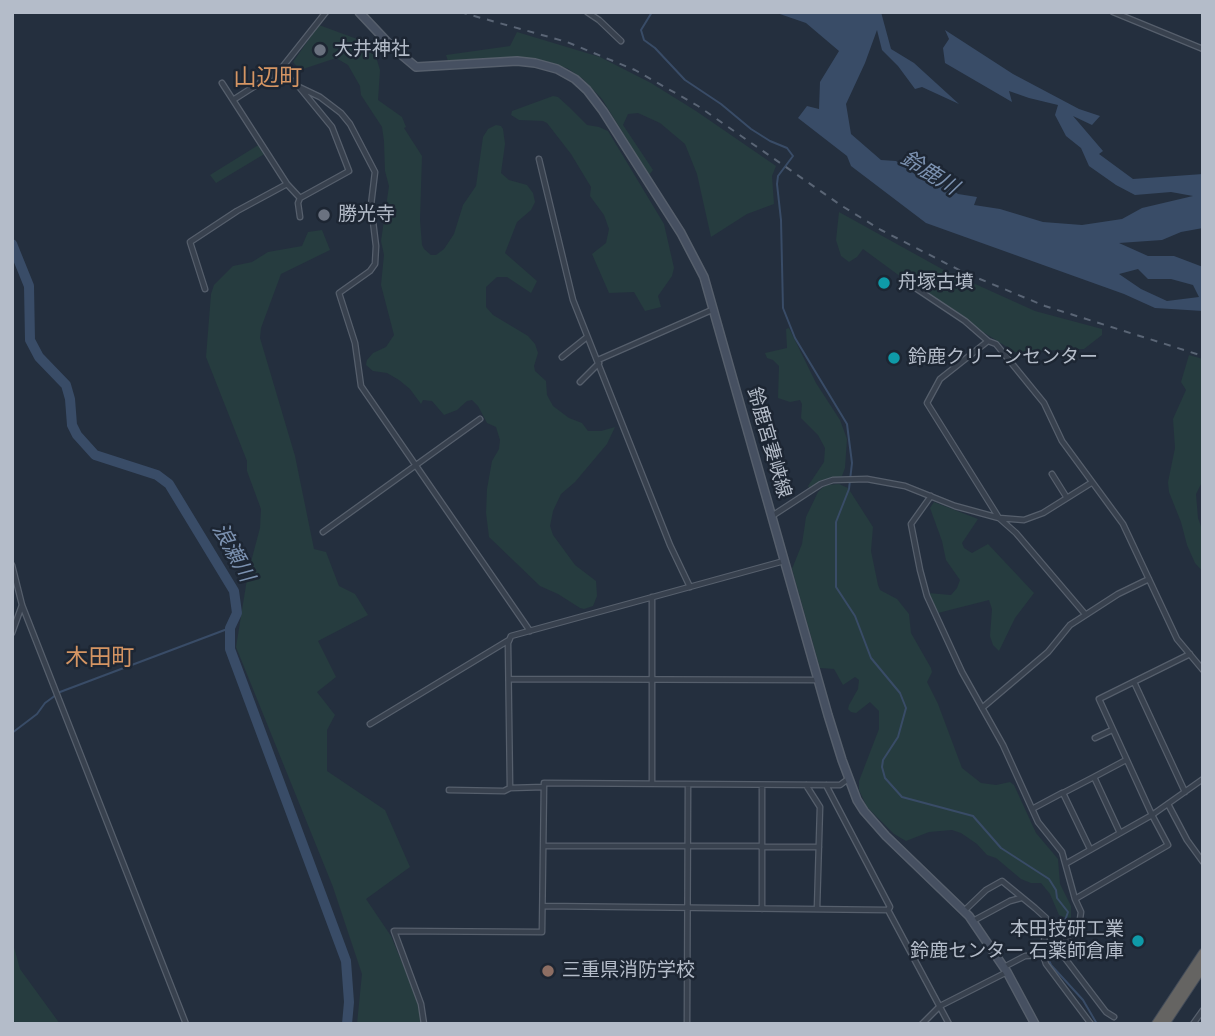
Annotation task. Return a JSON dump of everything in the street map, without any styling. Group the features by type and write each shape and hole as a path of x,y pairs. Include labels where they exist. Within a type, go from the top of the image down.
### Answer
{"highway":[{"path":"1165,1020 1203,953"},
{"path":"1156,1024 1165,1020 1203,967"}],"main road":[{"name":"鈴鹿宮妻峡線","path":"359,12 391,46 416,67 525,61 556,69 580,84 603,111 681,233 704,277 848,779 864,811 972,920 1006,969 1035,1024"}],"street":[{"path":"233,100 280,70 326,12"},
{"path":"587,12 621,41"},
{"path":"1113,12 1203,49"},
{"path":"280,70 299,87 332,127 349,171 300,198 300,217"},
{"path":"222,83 287,184 300,198"},
{"path":"299,87 320,97 341,113 350,124 375,172 371,205 376,246 375,264 370,271 339,293 355,343 362,386 530,631"},
{"path":"539,159 573,300 670,545 690,587"},
{"path":"205,289 190,242 237,211 287,184"},
{"path":"908,283 996,344 1044,403 1062,442 1123,524 1177,639 1203,670"},
{"path":"580,382 598,362 714,309"},
{"path":"562,357 587,337"},
{"path":"988,341 940,379 927,403 999,518 1016,533 1085,614"},
{"path":"323,532 480,419"},
{"path":"1052,474 1067,498"},
{"path":"772,516 821,484 858,479 905,486 956,506 1017,520 1034,517 1091,483"},
{"path":"931,496 911,524 920,570 934,612 981,708 1003,745 1038,822 1062,852 1067,863 1069,880 1081,912 1080,919 1061,948 1061,953 1106,1012 1114,1017"},
{"path":"370,724 509,640 511,636 785,560"},
{"path":"12,565 22,605 186,1024"},
{"path":"981,708 1048,652 1070,625 1118,594 1149,579"},
{"path":"652,597 652,784"},
{"path":"12,633 22,605"},
{"path":"509,640 510,788"},
{"path":"1075,899 1168,845 1125,760 1099,699 1190,654"},
{"path":"509,679 818,680"},
{"path":"1134,682 1185,792"},
{"path":"1095,738 1112,730"},
{"path":"1032,808 1125,760"},
{"path":"1094,777 1120,832"},
{"path":"424,1024 421,1004 394,931 542,932 544,783 840,785 848,779"},
{"path":"1067,863 1152,815 1203,779"},
{"path":"687,1024 688,785"},
{"path":"762,785 762,909"},
{"path":"806,785 820,807 817,909"},
{"path":"826,785 949,1024"},
{"path":"449,790 505,791 510,788 544,787"},
{"path":"1063,793 1090,849"},
{"path":"1168,804 1187,840 1203,862"},
{"path":"544,846 819,847"},
{"path":"964,911 986,890 1002,881 1009,885 1046,918 1042,955 1049,969 1091,1024"},
{"path":"972,920 1021,898"},
{"path":"543,906 888,910"},
{"path":"922,1024 940,1006 1025,956 1042,955"},
{"path":"1193,1024 1203,1010"}],"green space":[{"path":"319,25 357,39 370,48 376,57 380,70 378,100 402,117 406,127 404,128 422,156 422,245 431,255 444,249 454,234 463,205 476,186 483,137 488,129 496,125 503,129 505,144 501,173 509,180 527,185 535,202 531,210 517,222 505,253 537,281 531,293 507,277 497,277 486,287 486,307 493,315 528,336 535,344 538,353 535,371 546,381 547,395 553,406 569,418 582,423 588,431 615,427 607,444 575,482 561,494 550,526 553,535 575,565 596,581 597,596 593,606 580,608 540,586 489,537 487,489 492,461 499,449 500,440 496,427 487,423 478,406 472,400 467,401 457,410 444,415 432,401 423,400 421,404 399,380 387,373 373,371 366,365 373,353 386,347 394,335 381,285 384,255 381,241 389,186 385,171 384,141 382,127 361,95 360,86 348,65 336,58 300,70 293,62"},
{"path":"517,32 600,57 651,83 696,111 776,166 772,176 774,204 747,214 711,237 697,174 685,144 660,123 638,113 628,114 623,125 653,170 649,175 602,99 583,79 567,68 514,59 448,61 446,55 510,46"},
{"path":"553,96 558,97 587,125 608,131 664,224 674,268 672,276 658,296 661,307 645,311 634,292 609,293 592,254 606,243 609,229 604,215 590,196 591,187 571,154 547,123 519,120 511,115 512,111"},
{"path":"260,144 266,153 216,183 210,175"},
{"path":"839,212 942,269 1035,311 1102,329 1102,335 1084,349 1015,352 935,302 863,249 849,262 841,256 836,240"},
{"path":"322,230 330,250 281,274 261,328 260,338 295,456 314,549 326,552 339,586 355,594 368,615 318,641 336,677 317,692 335,715 327,730 327,771 385,810 410,867 366,899 391,936 419,1004 423,1024 357,1024 362,974 333,887 236,647 248,573 260,528 261,509 247,471 247,461 206,357 211,294 214,285 233,266 252,262 268,252 302,246 308,232"},
{"path":"789,328 816,383 840,420 847,439 842,476 810,490 808,486 824,462 825,448 818,435 801,418 800,400 790,402 778,398 779,366 767,358 765,353 787,348 786,329"},
{"path":"1189,355 1203,359 1203,480 1196,494 1198,518 1203,532 1203,572 1195,563 1187,545 1168,482 1175,448 1173,419 1186,390 1181,382"},
{"path":"839,484 848,488 873,527 871,551 878,585 880,590 897,599 909,614 911,633 931,668 927,682 962,768 981,783 996,785 1010,782 1014,785 1036,833 1058,859 1060,884 1071,906 1071,920 1059,915 1050,894 1041,883 1021,879 961,833 952,830 929,832 906,841 894,834 867,807 859,790 859,781 879,729 879,711 870,702 856,713 851,712 849,705 858,689 859,680 855,677 843,685 834,669 820,668 792,569 802,544 806,517 818,492 825,485"},
{"path":"934,502 978,519 962,543 964,548 972,553 988,544 1034,593 1015,618 999,651 990,636 992,609 989,600 938,613 932,608 928,593 951,595 960,580 946,560 930,508"},
{"path":"12,940 20,969 60,1024 12,1024"}],"water":[{"path":"774,12 881,12 891,49 914,63 959,104 922,87 915,89 882,50 877,30 846,104 851,134 881,160 896,161 916,175 934,175 958,194 977,197 974,205 1000,209 1043,222 1082,225 1122,219 1142,208 1193,196 1171,192 1135,195 1116,185 1089,166 1081,148 1066,136 1055,115 1058,105 1009,91 1012,102 945,63 943,48 949,39 945,30 1013,74 1079,109 1100,116 1092,125 1073,116 1103,151 1099,154 1133,179 1203,174 1203,228 1181,232 1162,240 1119,243 1148,256 1174,256 1203,267 1203,311 1155,308 1124,294 926,223 851,166 847,156 798,118 807,106 819,109 820,82 839,51 806,23","holes":["1138,269 1148,279 1171,279 1193,285 1199,297 1167,301 1141,289 1119,274"]}],"waterway":[{"path":"652,12 641,30 644,40 685,80 721,104 751,129 787,148 793,156 778,176 777,184 781,220 783,308 795,338 847,424 852,463 849,489 836,522 836,587 855,616 871,658 900,693 906,708 898,737 883,760 885,778 902,797 973,816 1001,848 1049,879 1056,890 1057,898 1068,912 1050,948 1048,958 1051,965 1083,1000 1097,1024"},
{"name":"浪瀬川","path":"12,244 29,286 30,340 39,357 66,385 72,425 77,435 95,455 157,475 169,484 234,591 237,613 230,628 230,649 346,961 349,1002 347,1024"},
{"path":"12,733 60,692 230,628"}],"railway":[{"path":"460,12 567,42 635,70 698,106 842,206 881,230 963,272 1045,306 1203,356"}],"place":[{"name":"大井神社","path":"320,50"},
{"name":"勝光寺","path":"324,215"},
{"name":"舟塚古墳","path":"884,283"},
{"name":"鈴鹿クリーンセンター","path":"894,358"},
{"name":"本田技研工業 鈴鹿センター 石薬師倉庫","path":"1138,941"},
{"name":"三重県消防学校","path":"548,971"}],"district":[{"name":"山辺町","path":"268,79"},
{"name":"木田町","path":"100,659"}],"water label":[{"name":"鈴鹿川","path":"929,174"}]}
